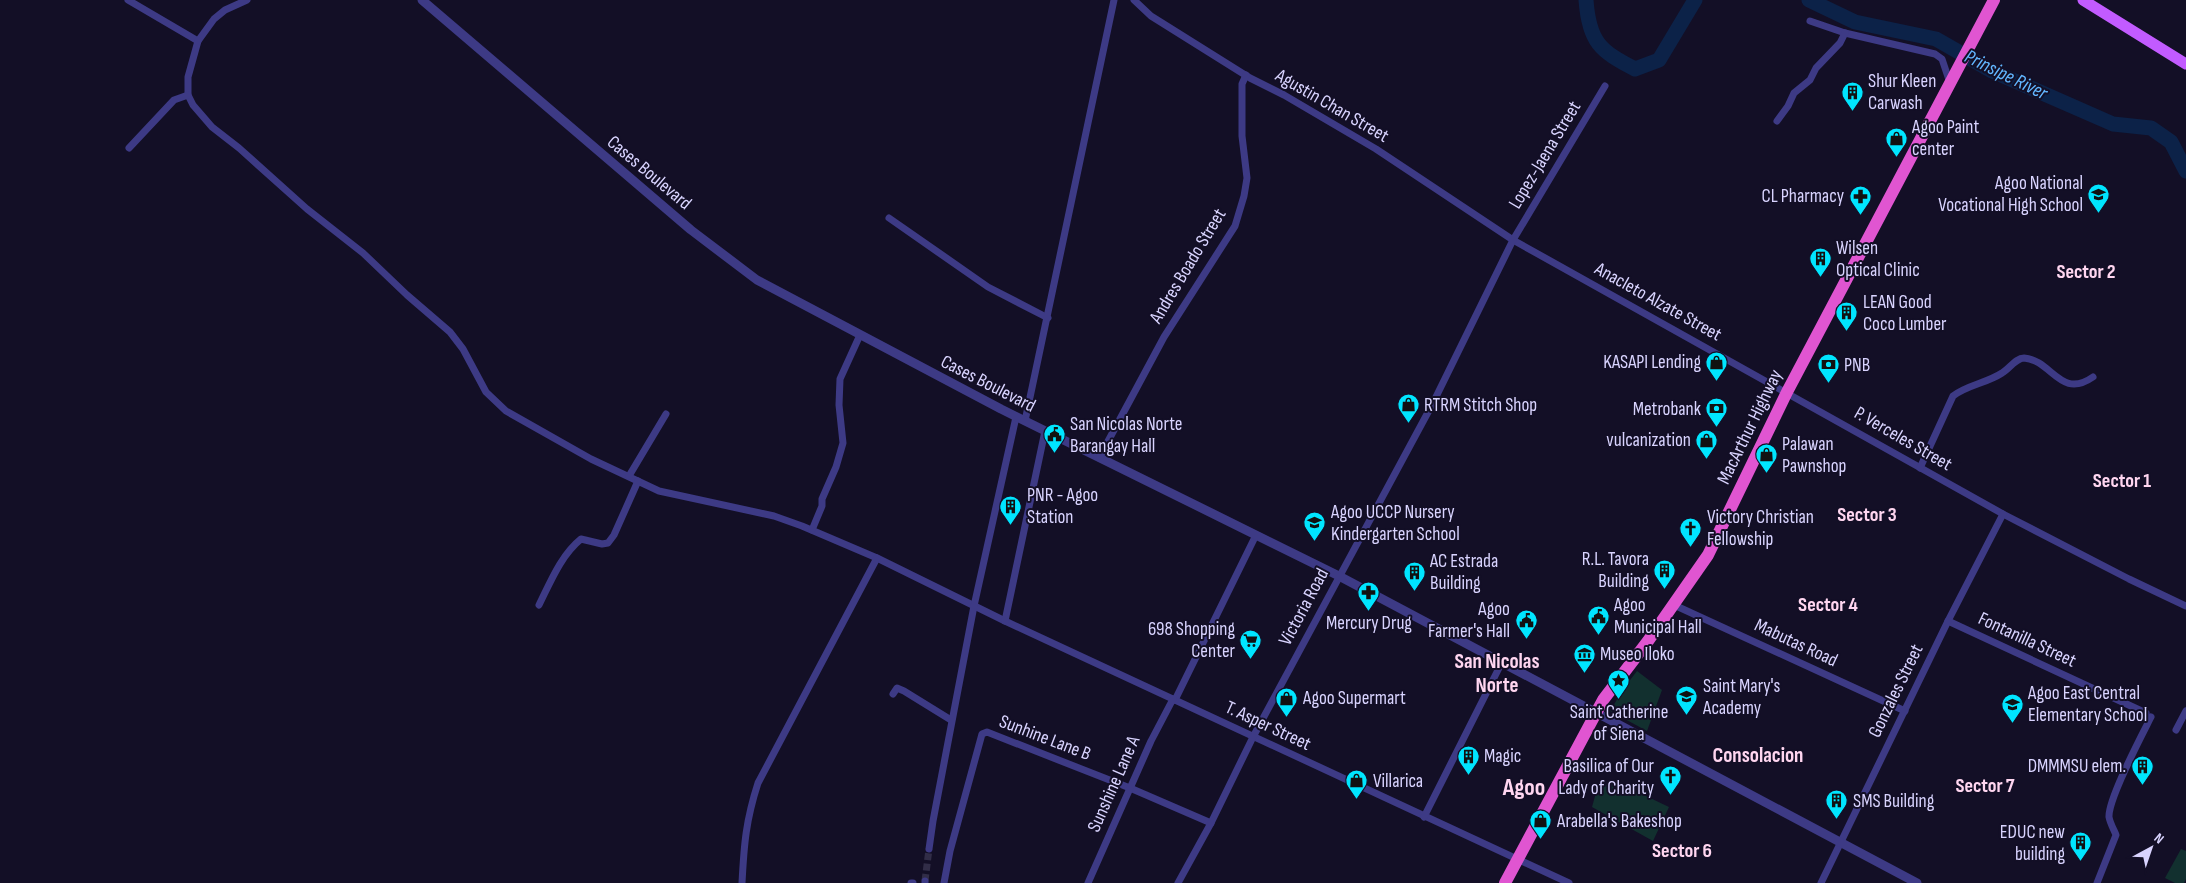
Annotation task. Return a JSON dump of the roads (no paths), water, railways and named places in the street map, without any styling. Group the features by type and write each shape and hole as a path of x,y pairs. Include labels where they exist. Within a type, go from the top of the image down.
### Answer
{"highway":[{"name":"MacArthur Highway","path":"1505,883 1596,711 1674,605 1708,555 1787,392 1993,2"}],"main road":[{"path":"2085,0 2186,64"}],"street":[{"path":"128,0 198,41"},
{"path":"129,148 174,100 188,95 188,76 198,41 214,19 225,10 247,0"},
{"name":"Cases Boulevard","path":"422,0 735,264 757,280 1016,417 1339,576 1596,711 1916,883"},
{"path":"1025,421 1114,0"},
{"name":"Agustin Chan Street","path":"1134,0 1151,16 1246,75 1376,149 1514,240"},
{"path":"1810,21 1845,33 1935,54 1942,59 1944,69 1953,78"},
{"path":"1777,121 1788,106 1794,93 1810,80 1816,68 1840,43 1845,33"},
{"name":"Andres Boado Street","path":"1099,458 1164,338 1235,226 1247,178 1242,136 1242,84 1246,75"},
{"name":"Lopez-Jaena Street","path":"1514,240 1605,86"},
{"name":"T. Asper Street","path":"188,95 201,116 212,127 239,148 307,209 363,253 407,295 450,332 463,349 486,392 493,401 506,411 591,459 659,491 774,516 877,558 1005,621 1424,817 1570,883"},
{"path":"890,218 988,287 1048,318"},
{"name":"Anacleto Alzate Street","path":"1514,240 1787,392"},
{"name":"Victoria Road","path":"1178,883 1211,823 1253,737 1433,403 1514,240"},
{"path":"812,530 843,443 839,406 840,379 860,335"},
{"path":"1920,468 1953,396 2003,373 2019,359 2024,358 2034,361 2068,384 2085,382 2093,377"},
{"name":"P. Verceles Street","path":"1787,392 2003,514 2186,606"},
{"path":"629,476 666,414"},
{"path":"929,849 951,720 1016,417"},
{"path":"1005,621 1045,431"},
{"path":"539,606 556,570 574,544 581,539 602,544 608,543 638,481"},
{"name":"Gonzales Street","path":"1822,883 1840,842 1948,621 2003,514"},
{"name":"Sunshine Lane A","path":"1088,883 1151,741 1174,700 1256,535"},
{"path":"742,883 744,835 748,813 758,783 877,558"},
{"name":"Mabutas Road","path":"1674,605 1905,711"},
{"name":"Fontanilla Street","path":"1948,621 2148,715 2112,806 2109,817 2116,836 2097,883"},
{"path":"1424,817 1502,662"},
{"path":"893,694 897,688 904,691 951,720"},
{"path":"2176,730 2186,711"},
{"name":"Sunhine Lane B","path":"944,883 950,851 982,734 987,732 1130,788 1211,823"}],"waterway":[{"name":"Prinsipe River","path":"1586,0 1590,26 1599,44 1613,57 1635,69 1659,60 1695,0"},
{"name":"Prinsipe River","path":"1809,0 1855,22 1936,39 1992,71 2113,124 2151,128 2171,142 2186,171"}],"tunnel":[{"path":"925,881 929,849"}],"place":[{"name":"Shur Kleen Carwash","path":"1852,111"},
{"name":"Agoo Paint center","path":"1896,157"},
{"name":"Agoo National Vocational High School","path":"2099,213"},
{"name":"CL Pharmacy","path":"1860,215"},
{"name":"Wilsen Optical Clinic","path":"1820,278"},
{"name":"LEAN Good Coco Lumber","path":"1847,332"},
{"name":"KASAPI Lending","path":"1717,381"},
{"name":"PNB","path":"1828,384"},
{"name":"RTRM Stitch Shop","path":"1408,424"},
{"name":"Metrobank","path":"1717,428"},
{"name":"San Nicolas Norte Barangay Hall","path":"1054,454"},
{"name":"vulcanization","path":"1707,459"},
{"name":"Palawan Pawnshop","path":"1766,474"},
{"name":"PNR - Agoo Station","path":"1011,525"},
{"name":"Agoo UCCP Nursery Kindergarten School","path":"1315,542"},
{"name":"Victory Christian Fellowship","path":"1691,547"},
{"name":"R.L. Tavora Building","path":"1665,589"},
{"name":"AC Estrada Building","path":"1414,591"},
{"name":"Mercury Drug","path":"1369,611"},
{"name":"Agoo Municipal Hall","path":"1598,635"},
{"name":"Agoo Farmer's Hall","path":"1526,639"},
{"name":"698 Shopping Center","path":"1251,659"},
{"name":"Museo Iloko","path":"1584,673"},
{"name":"Saint Catherine of Siena","path":"1619,700"},
{"name":"Saint Mary's Academy","path":"1687,716"},
{"name":"Agoo Supermart","path":"1287,717"},
{"name":"Agoo East Central Elementary School","path":"2012,723"},
{"name":"Magic","path":"1468,775"},
{"name":"DMMMSU elem.","path":"2142,785"},
{"name":"Basilica of Our Lady of Charity","path":"1670,796"},
{"name":"Villarica","path":"1357,800"},
{"name":"SMS Building","path":"1837,820"},
{"name":"Arabella's Bakeshop","path":"1541,840"},
{"name":"EDUC new building","path":"2081,862"}],"district":[{"name":"Sector 2","path":"2086,272"},
{"name":"Sector 1","path":"2122,481"},
{"name":"Sector 3","path":"1867,515"},
{"name":"Sector 4","path":"1828,605"},
{"name":"San Nicolas Norte","path":"1497,673"},
{"name":"Consolacion","path":"1758,755"},
{"name":"Sector 7","path":"1985,786"},
{"name":"Agoo","path":"1524,787"},
{"name":"Sector 6","path":"1682,851"}]}
